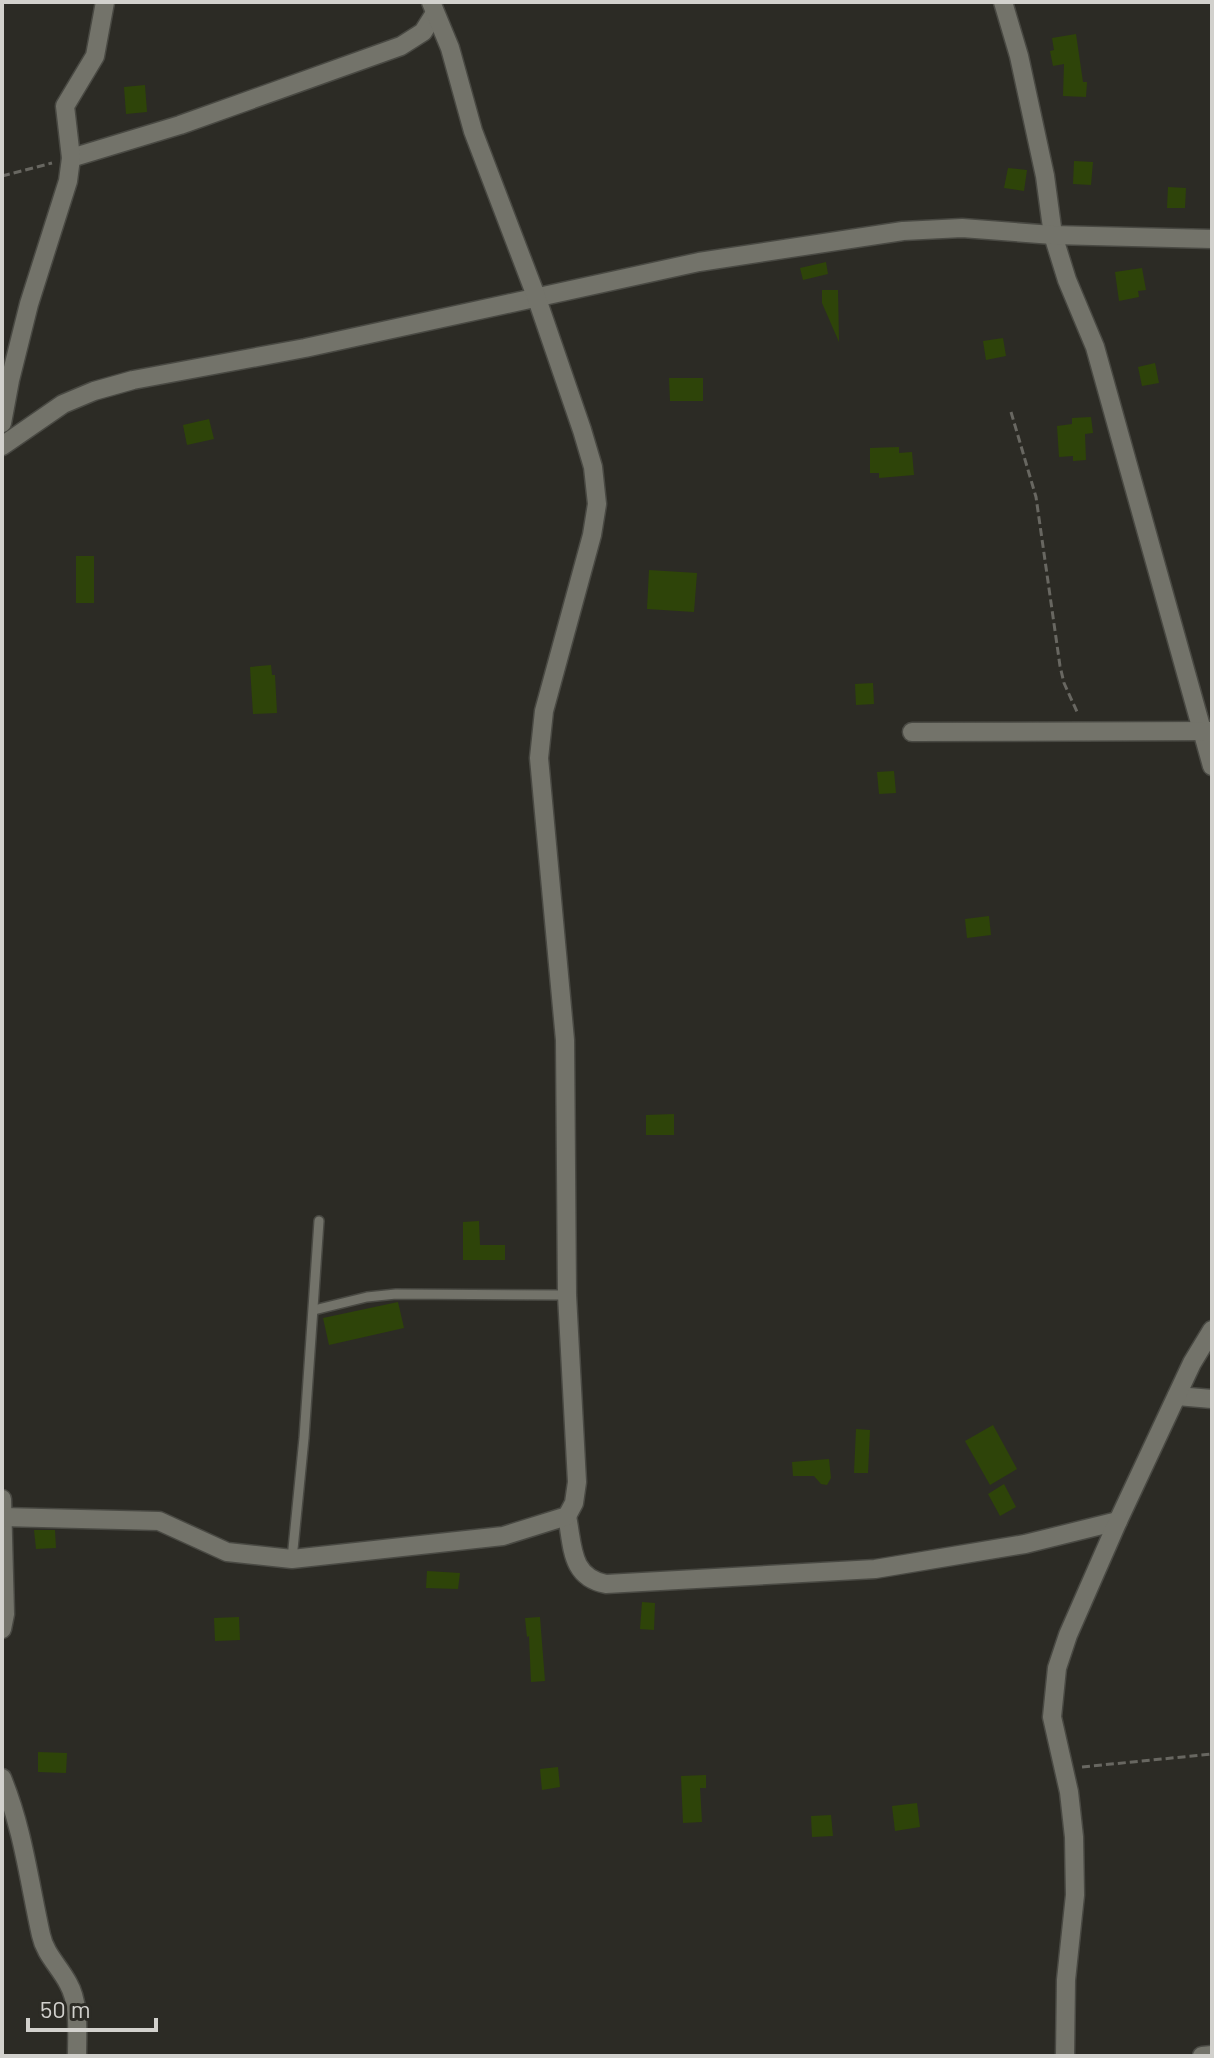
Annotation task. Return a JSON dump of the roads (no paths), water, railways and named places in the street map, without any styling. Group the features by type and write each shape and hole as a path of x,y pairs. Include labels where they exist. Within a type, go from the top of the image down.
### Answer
{"street":[{"path":"2,423 18,345 60,209 71,158 65,106 95,56 105,2"},
{"path":"1003,2 1019,56 1045,176 1053,235 1067,280 1095,347 1151,554 1208,731 1212,766"},
{"path":"71,158 180,125 401,46 423,32 433,8"},
{"path":"433,8 450,48 473,131 536,296 582,430 593,467 597,504 592,535 544,711 539,758 565,1040 567,1295 577,1482 574,1503 567,1516 580,1571 586,1578 606,1584 875,1569 1025,1544 1118,1521"},
{"path":"2,446 63,404 120,384 305,348 699,262 903,231 962,228 1053,235 1212,239"},
{"path":"912,732 1208,731"},
{"path":"1065,2056 1066,1980 1075,1895 1074,1837 1069,1792 1052,1717 1057,1668 1068,1635 1118,1521 1192,1363 1212,1330"},
{"path":"1177,1396 1212,1399"},
{"path":"2,1629 5,1614 3,1508 159,1521 227,1552 292,1559 503,1536 567,1516"},
{"path":"2,1778 26,1855 41,1936 46,1951 73,1995 77,2056"},
{"path":"1202,2056 1212,2055"}],"lane":[{"path":"292,1559 319,1221"},
{"path":"314,1310 367,1297 396,1294 567,1295"}]}
